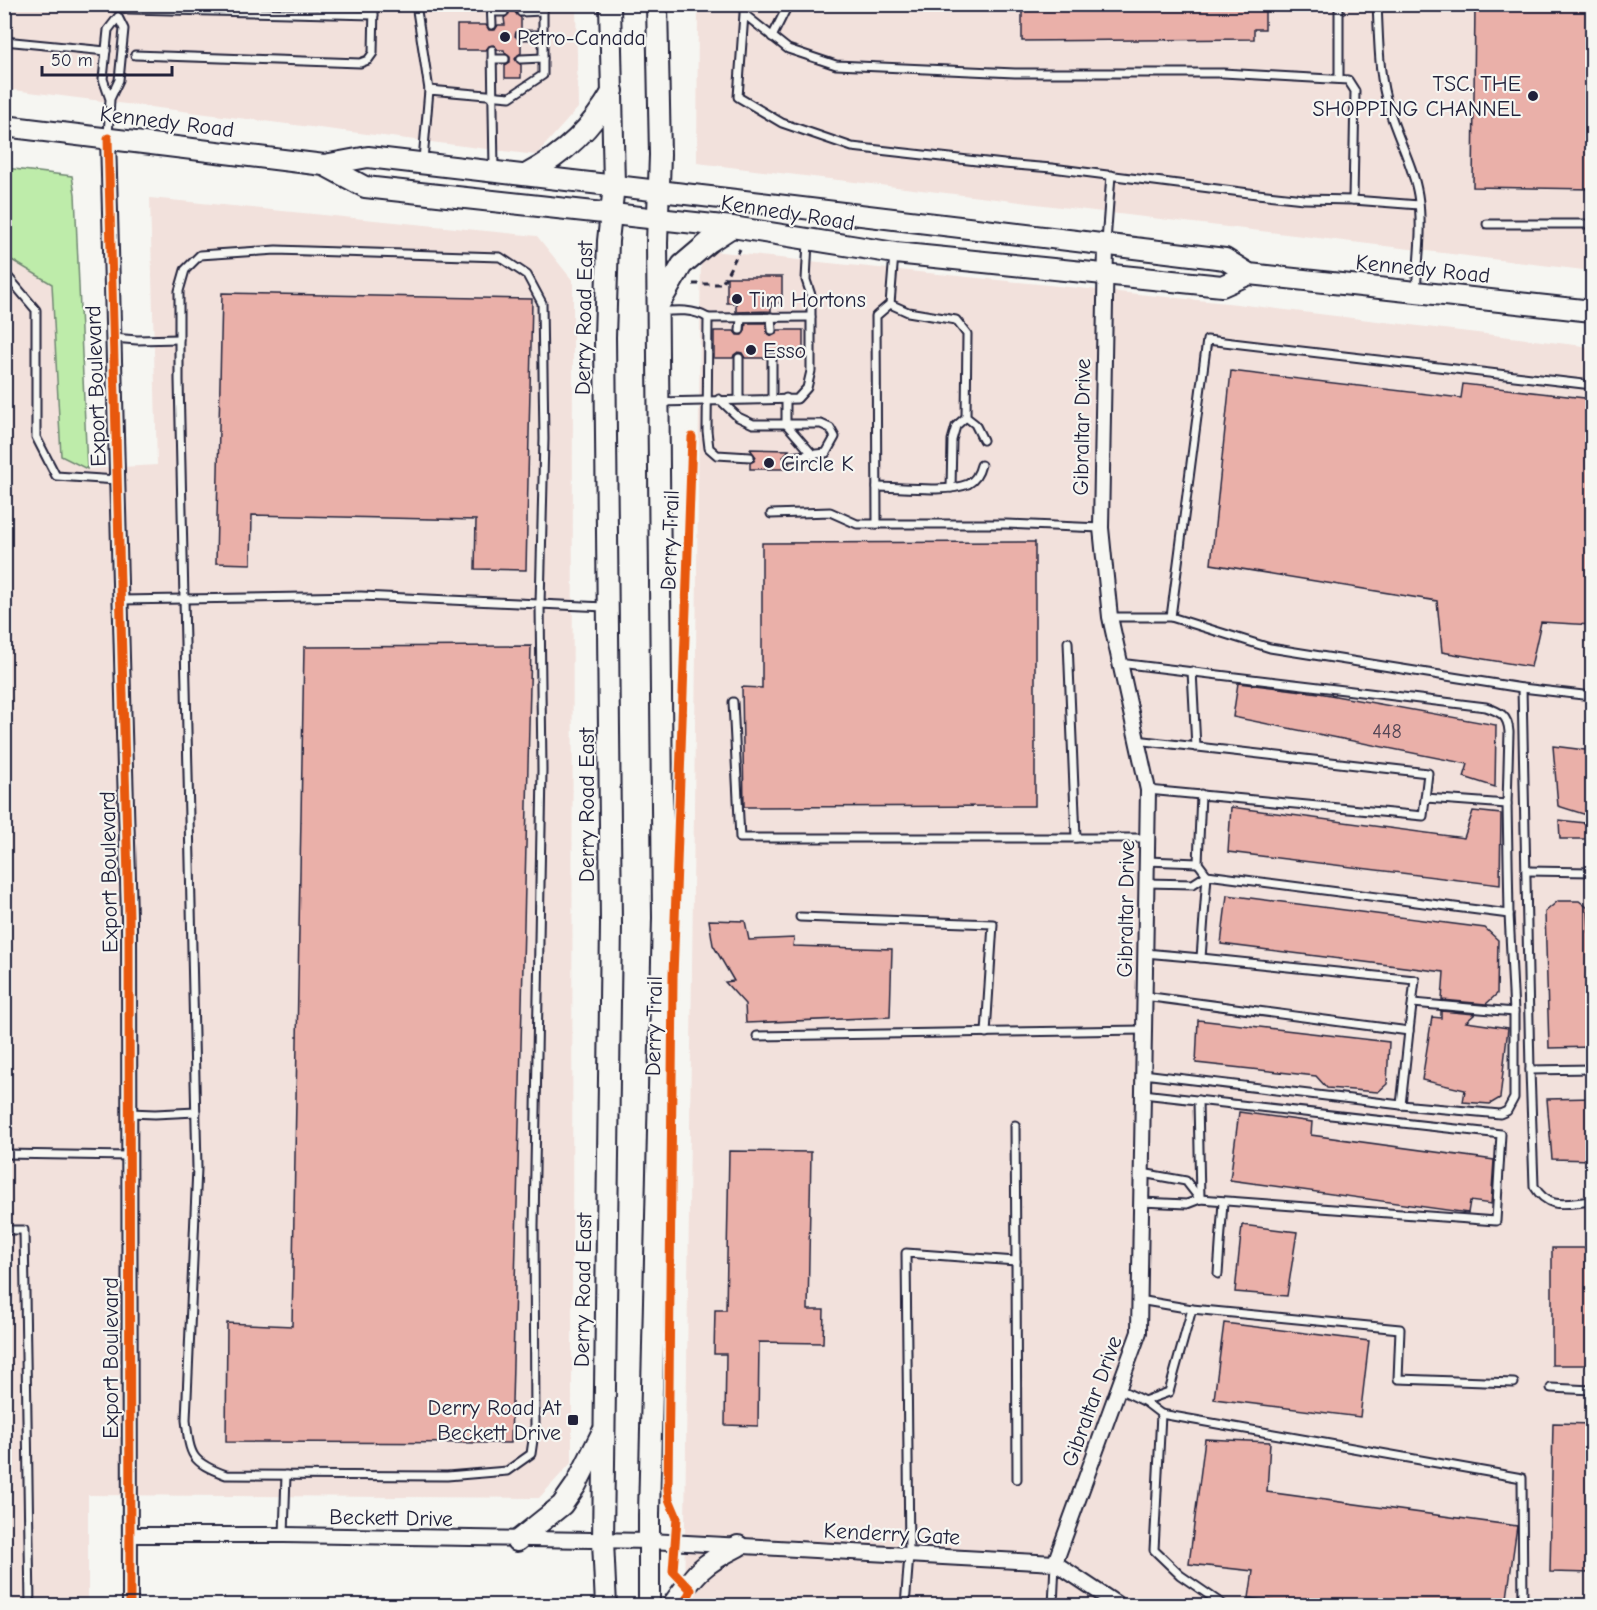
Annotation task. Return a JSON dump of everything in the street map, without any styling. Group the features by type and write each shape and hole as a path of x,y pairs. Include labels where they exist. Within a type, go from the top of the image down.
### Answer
{"main road":[{"name":"Derry Road East","path":"606,1605 603,1541 610,924 606,337 610,213 614,185 610,4"},
{"path":"649,1605 649,1515 663,918 657,219 660,155 657,4"},
{"path":"527,174 554,159 576,141 591,125 613,91"},
{"name":"Kennedy Road","path":"4,126 324,165 368,157 658,189 1225,259 1248,274 1593,311"},
{"name":"Kennedy Road","path":"324,165 365,187 732,227 894,253 1222,286 1248,274"},
{"path":"658,309 682,265 709,242 732,227"},
{"path":"517,1540 562,1504 576,1485 605,1428"},
{"path":"672,1605 696,1572 714,1558 738,1546"}],"street":[{"name":"Export Boulevard","path":"108,138 129,917 130,1605"},
{"name":"Gibraltar Drive","path":"1055,1563 1139,1332 1148,790 1110,617 1101,528 1106,245"},
{"name":"Beckett Drive","path":"130,1536 284,1535 650,1541"},
{"name":"Kenderry Gate","path":"650,1541 1055,1563 1120,1605"}],"lane":[{"path":"91,4 119,8 199,8 374,15"},
{"path":"135,55 360,63 368,60 373,52 374,4"},
{"path":"416,4 429,90 423,163"},
{"path":"744,4 738,97 782,123 852,147 1305,199 1419,205"},
{"path":"1339,4 1339,79"},
{"path":"1377,4 1381,82 1389,111 1413,170 1419,205 1416,291"},
{"path":"110,99 103,80 108,30 118,17 119,8"},
{"path":"492,25 491,8 504,12"},
{"path":"429,90 510,97 543,75 543,8 521,12"},
{"path":"772,36 786,9"},
{"path":"744,14 788,49 836,65 1015,73 1223,73 1348,80 1355,91 1353,200"},
{"path":"108,138 110,99 119,80 124,29 118,17"},
{"path":"521,35 543,35"},
{"path":"4,41 106,51"},
{"path":"492,50 494,172"},
{"path":"521,59 543,58"},
{"path":"492,59 505,59"},
{"path":"1106,245 1111,175"},
{"path":"1487,224 1593,224"},
{"path":"658,402 797,399 807,388 811,371 811,295 806,280 808,239"},
{"path":"276,250 500,257 527,275 542,303 544,439 540,605 542,770 534,1226 536,1426 531,1454 507,1471 447,1476 226,1475 204,1467 190,1449 186,1419 197,1168 184,598 179,291 185,270 200,255 276,250"},
{"path":"877,524 876,316 890,304 894,253"},
{"path":"4,278 9,278 36,310 36,437 56,476 117,480"},
{"path":"890,304 908,312 956,320 968,334 966,417 956,426 952,440 951,488"},
{"path":"658,309 681,310 701,314 708,318 811,317"},
{"path":"708,318 707,432 710,448 717,455 750,457"},
{"path":"740,330 741,318"},
{"path":"771,318 772,330"},
{"path":"113,338 179,339"},
{"path":"1171,617 1207,340 1593,385"},
{"path":"739,399 740,358"},
{"path":"772,358 772,399"},
{"path":"786,398 786,424 814,456"},
{"path":"718,399 738,417 753,424 821,424 831,428 835,437 826,453 789,458"},
{"path":"966,417 975,424 983,440"},
{"path":"877,487 951,488 969,483 978,475 981,465"},
{"path":"771,514 830,512 857,524 1006,524 1101,528"},
{"path":"120,600 361,596 608,607"},
{"path":"1110,617 1171,617 1270,648 1522,688 1593,696"},
{"path":"1068,642 1076,838"},
{"path":"1119,663 1486,707 1505,716 1509,732 1507,804 1514,1012 1514,1098 1507,1111 1490,1114 1401,1105 1143,1074"},
{"path":"1192,671 1196,747"},
{"path":"1522,688 1534,1186 1541,1198 1554,1204 1593,1201"},
{"path":"733,702 740,838 1147,838"},
{"path":"1136,740 1428,773 1423,816 1148,790"},
{"path":"1201,794 1198,862 1207,874 1201,958"},
{"path":"1426,798 1507,804"},
{"path":"1146,861 1198,862"},
{"path":"1527,871 1593,872"},
{"path":"1146,883 1193,884 1207,874 1509,914"},
{"path":"800,917 993,924 986,1033"},
{"path":"1145,952 1415,980 1401,1105"},
{"path":"1144,996 1409,1031"},
{"path":"1413,1003 1514,1012"},
{"path":"757,1036 1144,1030"},
{"path":"1530,1070 1593,1069"},
{"path":"1141,1202 1187,1204 1200,1200 1496,1221 1501,1134 1143,1094"},
{"path":"1198,1100 1200,1200"},
{"path":"129,1113 195,1112"},
{"path":"1015,1125 1017,1479"},
{"path":"4,1154 129,1156"},
{"path":"1142,1173 1186,1181 1200,1200"},
{"path":"1218,1274 1223,1202"},
{"path":"4,1230 24,1230 30,1605"},
{"path":"905,1605 909,1555 906,1252 1016,1261"},
{"path":"1139,1300 1192,1309 1400,1329 1398,1379 1514,1383"},
{"path":"1144,1401 1169,1392 1192,1309"},
{"path":"1118,1388 1144,1401 1161,1414 1522,1478 1523,1605"},
{"path":"1551,1388 1593,1390"},
{"path":"1161,1414 1154,1550 1180,1575 1225,1605"},
{"path":"284,1535 286,1475"},
{"path":"1053,1605 1055,1563"}],"path":[{"path":"688,284 722,284 740,249"}],"shaded area":[{"path":"5,5 576,5 578,108 536,155 5,89"},
{"path":"698,5 1592,5 1592,271 697,163"},
{"path":"150,198 537,236 573,281 572,1462 539,1498 88,1495 88,1605 5,1606 5,256 52,284 61,455 87,469 157,465"},
{"path":"701,250 1237,304 1592,347 1592,1605 684,1606"}],"green space":[{"path":"5,168 72,176 75,194 87,469 61,456 52,284 5,256"}],"building":[{"path":"504,4 521,4 515,12 521,18 521,29 516,32 515,36 521,41 521,53 515,59 521,65 521,78 505,78 505,65 510,62 510,57 504,50 498,50 494,45 489,46 486,50 457,50 457,25 486,25 489,30 495,30 498,25 505,25 504,18 509,14"},
{"path":"1022,4 1265,4 1265,29 1254,29 1254,39 1022,41"},
{"name":"TSC. THE SHOPPING CHANNEL","path":"1475,4 1593,4 1593,189 1473,187"},
{"path":"727,277 782,277 782,303 771,303 771,311 736,312 736,303 727,303"},
{"path":"222,293 532,299 526,570 475,569 476,520 252,515 251,564 216,563"},
{"path":"746,323 766,323 767,333 772,336 778,330 803,330 803,358 778,358 775,353 771,352 766,358 745,358 742,353 738,352 733,358 714,358 714,331 734,331 737,335 742,335"},
{"path":"1231,371 1461,398 1463,384 1593,399 1593,625 1541,622 1531,667 1442,652 1437,601 1211,564"},
{"name":"Circle K","path":"750,449 789,450 783,457 789,463 789,469 750,469 750,463 756,457"},
{"path":"1035,542 1035,806 744,807 742,687 762,688 762,543"},
{"path":"531,646 511,1443 226,1442 227,1323 292,1326 304,647"},
{"path":"1238,683 1319,693 1496,725 1495,787 1464,777 1468,764 1233,717"},
{"path":"1553,746 1593,751 1593,817 1558,806"},
{"path":"1231,807 1464,838 1473,811 1501,814 1500,885 1228,852"},
{"path":"1559,820 1593,824 1593,839 1560,839"},
{"path":"1227,895 1485,928 1498,940 1497,994 1486,1004 1442,1000 1444,972 1221,944"},
{"path":"1558,901 1579,901 1588,908 1589,932 1593,932 1593,1047 1549,1048 1545,912"},
{"path":"709,920 745,921 749,940 794,938 793,946 892,949 890,1017 746,1023 745,1004 725,982 734,981 713,945"},
{"path":"1441,1011 1475,1014 1466,1022 1508,1028 1500,1098 1490,1104 1463,1102 1465,1090 1422,1080 1432,1017 1441,1018"},
{"path":"1198,1020 1389,1042 1387,1084 1378,1092 1327,1088 1316,1076 1196,1063"},
{"path":"1593,1098 1593,1160 1552,1159 1547,1099"},
{"path":"1239,1112 1312,1122 1311,1135 1494,1160 1491,1204 1470,1201 1468,1213 1230,1180"},
{"path":"729,1151 811,1152 808,1310 824,1310 823,1343 759,1342 758,1426 725,1425 726,1354 714,1354 715,1310 726,1310"},
{"path":"1242,1225 1297,1232 1287,1296 1235,1292"},
{"path":"1552,1248 1593,1248 1593,1365 1552,1365"},
{"path":"1224,1323 1369,1341 1360,1417 1214,1399"},
{"path":"1553,1423 1593,1424 1593,1573 1550,1572"},
{"path":"1205,1439 1270,1442 1267,1492 1517,1526 1506,1605 1296,1605 1249,1598 1253,1571 1189,1564"}],"cycle path":[{"path":"108,138 129,917 130,1606"},
{"name":"Derry Trail","path":"683,1606 691,1590 673,1571 677,1518 669,1499 668,1490 673,977 692,437"}],"place":[{"name":"Petro-Canada","path":"505,37"},
{"name":"TSC. THE SHOPPING CHANNEL","path":"1533,96"},
{"name":"Tim Hortons","path":"737,299"},
{"name":"Esso","path":"751,350"},
{"name":"Circle K","path":"769,463"},
{"name":"Derry Road At Beckett Drive","path":"573,1420"}]}
